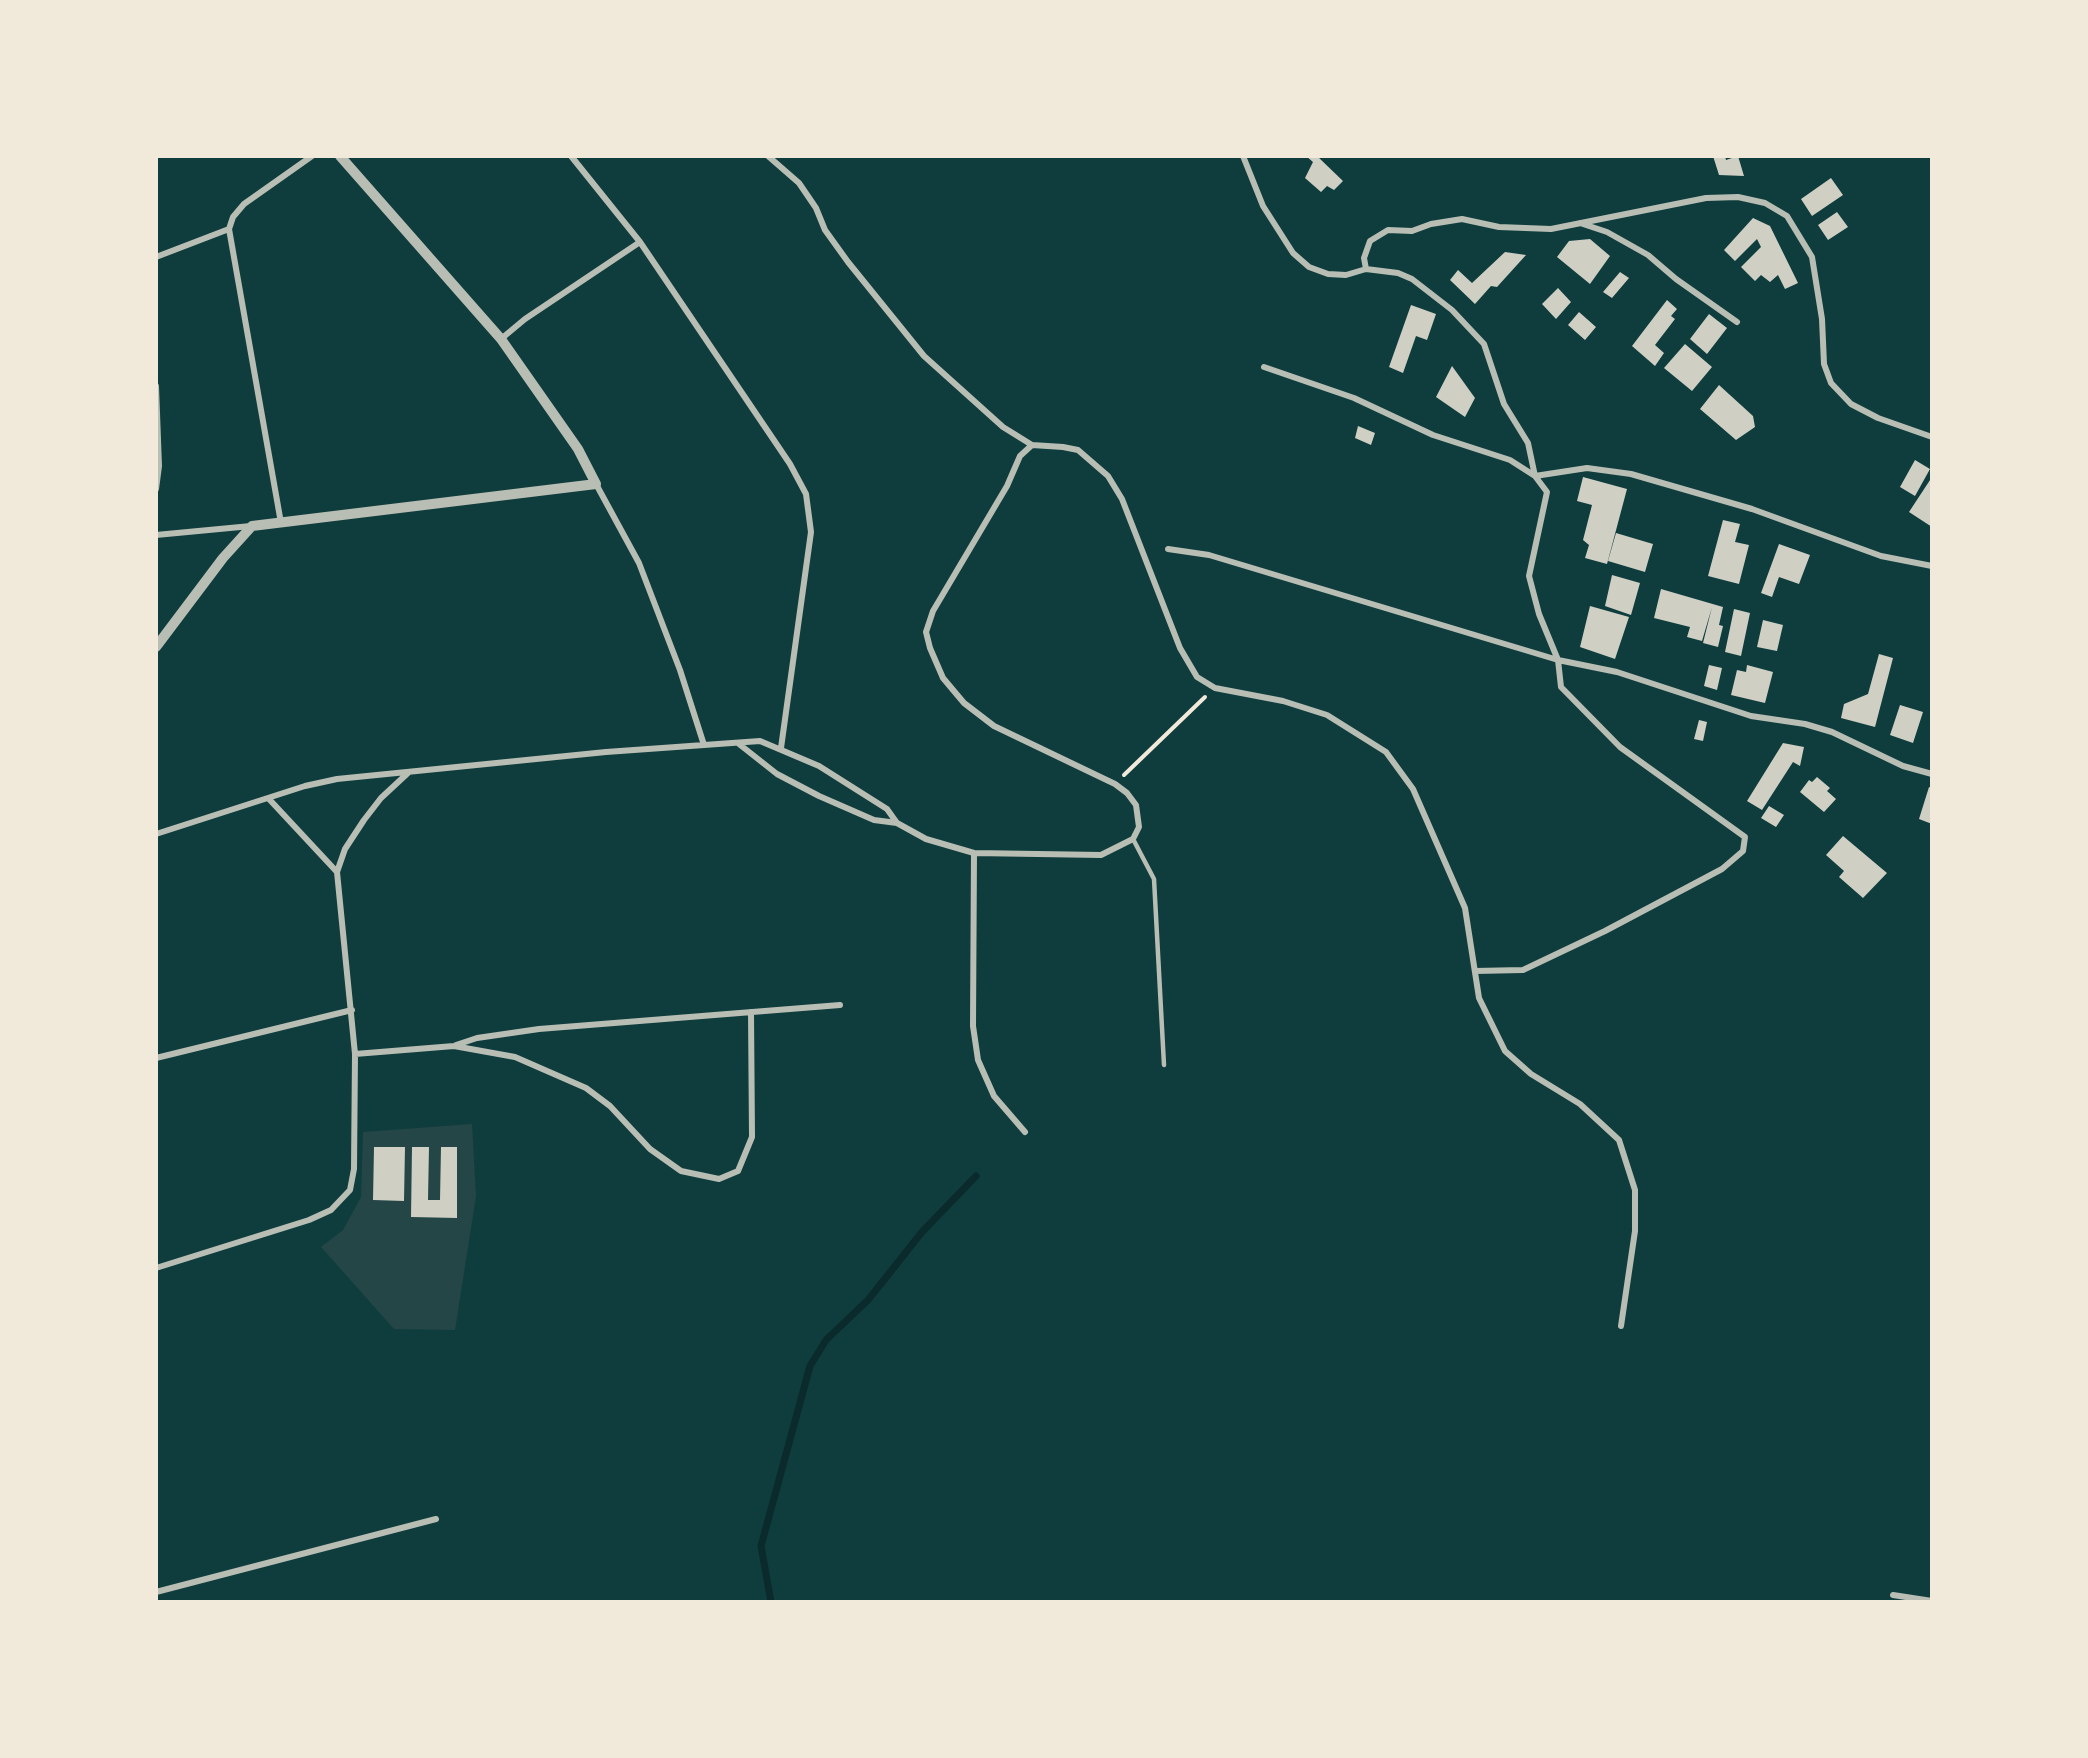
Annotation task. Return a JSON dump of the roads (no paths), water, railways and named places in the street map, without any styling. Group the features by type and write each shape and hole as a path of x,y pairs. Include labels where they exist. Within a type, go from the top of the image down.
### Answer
{"street":[{"path":"281,523 229,229 233,217 244,204 312,156"},
{"path":"340,156 501,339 578,449 639,563 680,670 704,745"},
{"path":"571,156 640,242 790,465 806,494 811,532 781,748"},
{"path":"768,156 800,183 816,208 825,230 924,356 1003,427 1032,445 1078,450 1108,476 1122,499 1180,648 1197,677 1215,688 1283,701 1327,715 1386,752 1413,789 1465,908 1479,998 1505,1052 1531,1074 1580,1104 1619,1140 1635,1190 1635,1231 1621,1326"},
{"path":"1243,156 1263,206 1293,253 1309,267 1328,274 1346,275 1366,269 1398,273 1412,279 1452,310 1484,344 1504,404 1528,443 1535,476"},
{"path":"1366,269 1364,258 1370,241 1388,230 1412,231 1431,224 1462,219 1499,227 1551,229 1683,202 1738,197 1765,202 1787,216 1812,257 1822,319 1824,364 1831,383 1851,404 1878,418 1932,437"},
{"path":"1580,223 1607,232 1648,255 1737,322"},
{"path":"156,257 229,229"},
{"path":"501,339 525,319 640,242"},
{"path":"1264,366 1354,398 1433,435 1510,460 1535,476 1547,492 1529,576 1539,614 1558,660 1561,687 1620,747 1745,837 1743,851 1722,869 1523,970 1475,971"},
{"path":"156,386 159,466 156,489"},
{"path":"739,744 777,774 819,796 874,820 897,823 926,839 975,854 1101,855 1133,840 1139,827 1136,805 1127,793 1115,784 994,726 964,703 943,678 926,632 933,611 1007,486 1020,456 1032,445"},
{"path":"1535,476 1587,468 1631,474 1752,509 1881,556 1932,566"},
{"path":"156,535 281,523 596,484"},
{"path":"156,647 223,558 252,526"},
{"path":"1168,549 1209,555 1558,660 1617,672 1751,716 1805,724 1832,732 1903,766 1932,774"},
{"path":"156,834 305,786 337,779 760,741 819,766 855,787 887,808 897,823"},
{"path":"156,1268 309,1220 331,1210 350,1190 354,1169 355,1054 337,872 345,849 364,819 381,798 410,771"},
{"path":"269,799 337,872"},
{"path":"975,854 973,1026 978,1060 994,1096 1025,1132"},
{"path":"355,1054 454,1046 477,1038 539,1029 840,1005"},
{"path":"156,1058 352,1010"},
{"path":"454,1046 515,1058 568,1078 610,1106 650,1149 681,1172 719,1179 738,1170 752,1137 751,1012"},
{"path":"156,1592 436,1519"},
{"path":"1893,1595 1932,1601"}],"lane":[{"path":"1133,840 1154,879 1164,1065"}],"waterway":[{"path":"771,1602 761,1546 810,1366 826,1340 868,1300 922,1232 976,1176"}]}
